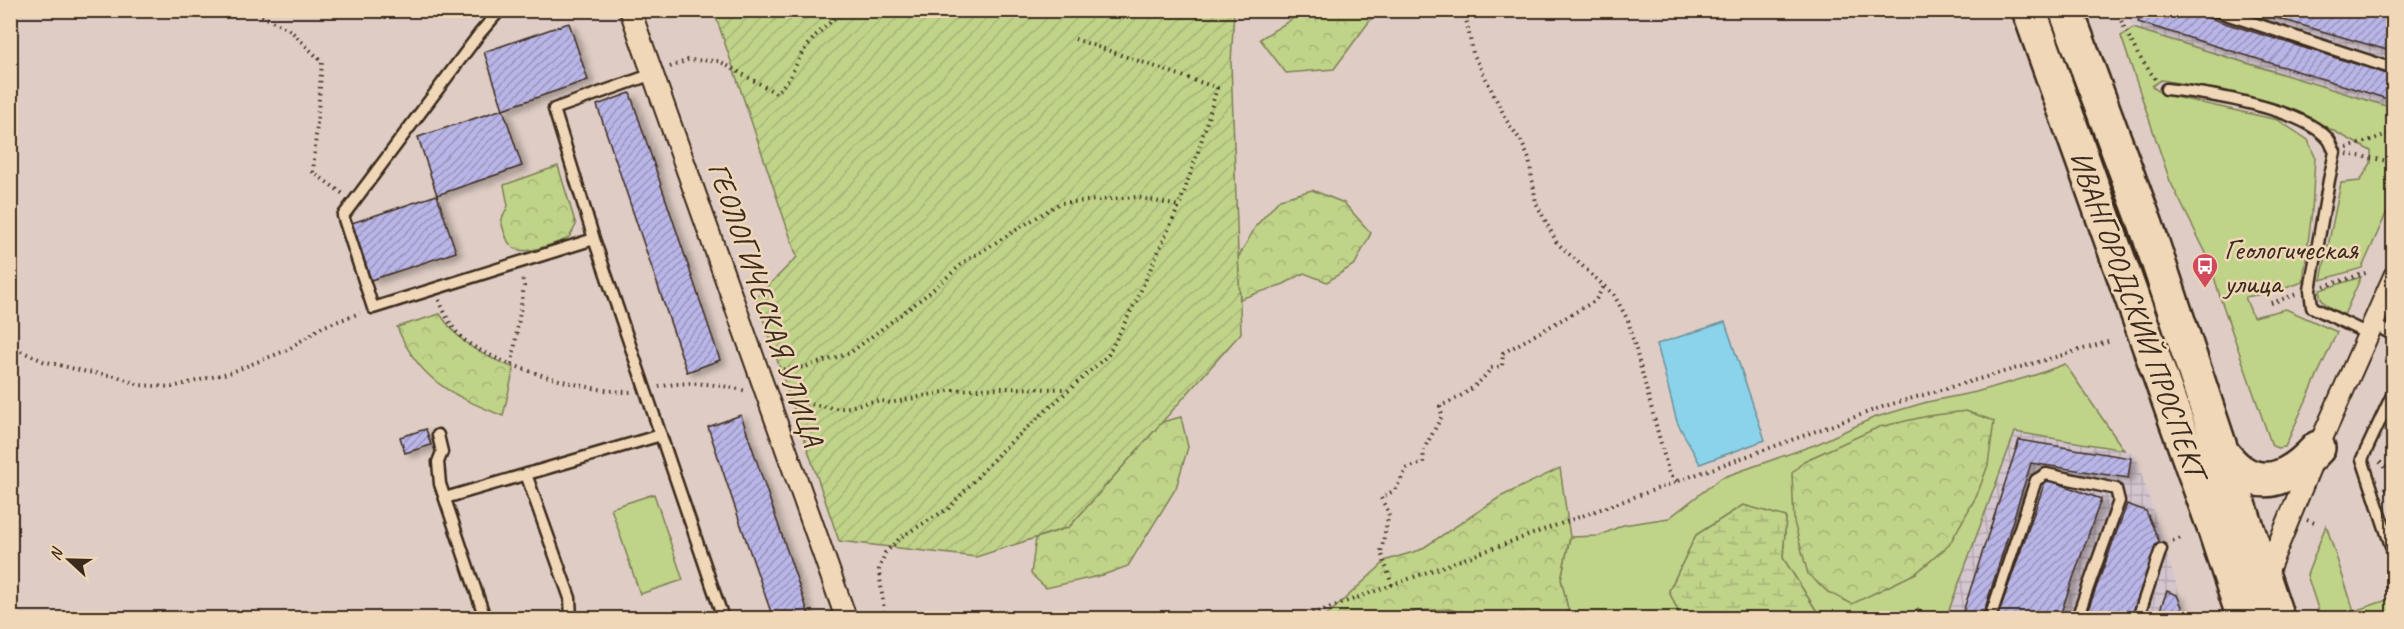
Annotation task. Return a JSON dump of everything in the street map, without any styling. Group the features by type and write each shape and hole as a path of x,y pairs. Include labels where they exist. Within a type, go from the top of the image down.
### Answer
{"highway":[{"name":"ИВАНГОРОДСКИЙ ПРОСПЕКТ","path":"2029,10 2214,527 2244,618"},
{"name":"ИВАНГОРОДСКИЙ ПРОСПЕКТ","path":"2066,10 2146,225 2277,618"},
{"path":"2223,454 2239,471 2249,476 2268,479 2286,475 2302,466 2318,448"}],"street":[{"name":"ГЕОЛОГИЧЕСКАЯ УЛИЦА","path":"630,10 846,618"},
{"path":"2249,618 2318,448 2394,276"}],"lane":[{"path":"500,10 480,33 343,216 373,308 594,239"},
{"path":"2213,10 2394,69"},
{"path":"652,74 554,109 594,239 723,618"},
{"path":"2166,89 2202,93 2259,106 2305,122 2328,139 2335,152 2328,180 2310,290 2312,308 2370,329 2394,335"},
{"path":"2394,391 2362,459 2394,555"},
{"path":"438,435 442,452 437,475 485,618"},
{"path":"445,498 661,435"},
{"path":"526,474 570,598 571,618"},
{"path":"1990,618 2036,480 2046,474 2116,489 2118,501 2077,618"},
{"path":"2138,618 2161,549"}],"path":[{"path":"251,10 291,31 322,62 313,172 353,201"},
{"path":"652,74 688,60 719,61 776,93 789,79 802,53 815,36 837,16 857,10"},
{"path":"1464,10 1473,53 1507,121 1530,159 1536,203 1557,243 1614,295 1628,320 1669,474 1678,482"},
{"path":"2116,10 2138,55 2154,78 2166,89"},
{"path":"885,618 879,570 885,553 901,537 949,508 1001,451 1108,356 1179,206 1199,149 1216,88 1075,39"},
{"path":"2335,152 2394,132"},
{"path":"2335,152 2394,162"},
{"path":"758,372 805,367 850,353 964,262 1060,203 1136,197 1179,206"},
{"path":"512,364 524,286 519,263"},
{"path":"1392,585 1381,552 1389,513 1381,498 1395,490 1407,468 1423,463 1424,448 1442,416 1440,406 1459,399 1471,387 1482,381 1491,368 1502,366 1503,353 1595,301 1604,286"},
{"path":"434,289 453,328 468,342 512,364 609,392 646,391 674,383 727,386 837,409 860,403 883,401 890,403 953,390 1000,388 1067,390"},
{"path":"10,346 44,361 87,372 116,376 138,385 172,387 232,372 287,350 322,327 373,308"},
{"path":"1301,618 1886,406 2111,342"},
{"path":"2378,460 2394,477"},
{"path":"2385,491 2394,482"},
{"path":"2173,541 2184,537"}],"shaded area":[{"path":"2127,11 2393,11 2393,108 2133,28"},
{"path":"2015,432 2135,453 2187,618 1946,618"}],"green space":[{"path":"709,11 1234,11 1231,63 1241,333 1069,527 976,557 839,541 756,298 797,257 717,20"},
{"path":"1305,11 1377,11 1334,69 1286,73 1260,39"},
{"path":"2133,28 2393,108 2393,198 2362,268 2321,280 2341,183 2360,181 2371,163 2371,151 2306,116 2232,92 2161,80 2152,86 2162,94 2278,120 2308,140 2315,157 2312,211 2303,282 2274,292 2245,297 2253,317 2286,309 2337,332 2285,447 2272,446 2209,259 2170,181 2121,36"},
{"path":"558,166 576,225 565,240 532,250 516,249 510,245 502,224 502,218 508,206 504,185"},
{"path":"1312,190 1344,203 1371,233 1355,264 1327,282 1304,273 1284,284 1240,299 1238,258 1256,226 1280,199"},
{"path":"2361,277 2344,315 2327,306 2321,299 2320,290"},
{"path":"440,314 456,334 472,347 514,368 503,416 468,401 439,384 416,361 406,345 397,327"},
{"path":"2065,364 2124,450 2015,432 1946,618 1927,618 1918,609 1907,618 1821,618 1783,558 1786,517 1743,505 1696,535 1669,591 1681,618 1570,618 1561,579 1570,537 1599,536 1623,525 1669,518 1721,478 1817,444 1873,418 2035,375","holes":["1841,445 1977,495 1948,545 1916,573 1804,461"]},
{"path":"1966,411 1994,421 1988,465 1977,495 1949,545 1916,573 1852,604 1828,592 1808,574 1794,522 1792,473 1804,461 1879,427 1928,416"},
{"path":"1181,417 1188,447 1176,488 1128,566 1103,575 1046,588 1031,574 1036,538 1069,527 1162,422"},
{"path":"1560,468 1570,537 1561,579 1570,618 1476,618 1449,609 1416,611 1401,618 1324,618 1387,560 1420,550 1500,497"},
{"path":"654,494 683,580 640,594 611,508"},
{"path":"1743,505 1786,517 1783,558 1821,618 1681,618 1669,591 1696,535"},
{"path":"2326,525 2354,611 2393,598 2393,618 2321,618 2307,575"}],"water":[{"path":"1725,322 1765,440 1700,464 1677,422 1657,344"}],"building":[{"path":"2141,10 2183,10 2394,76 2394,101 2138,22"},
{"path":"2249,10 2394,10 2394,52"},
{"path":"569,23 588,80 503,109 484,52"},
{"path":"630,93 720,360 687,372 597,105"},
{"path":"503,109 522,166 437,195 418,137"},
{"path":"437,195 456,252 371,280 352,223"},
{"path":"741,415 810,618 773,618 748,546 708,427"},
{"path":"426,429 431,445 405,453 400,437"},
{"path":"2019,440 2131,458 2128,478 2031,463 1982,618 1961,618"},
{"path":"2046,479 2101,499 2059,618 1997,618"},
{"path":"2127,504 2146,511 2159,541 2131,618 2085,618"},
{"path":"2167,591 2177,595 2182,607 2178,618 2157,618"}],"place":[{"name":"Геологическая улица","path":"2205,289"}]}
